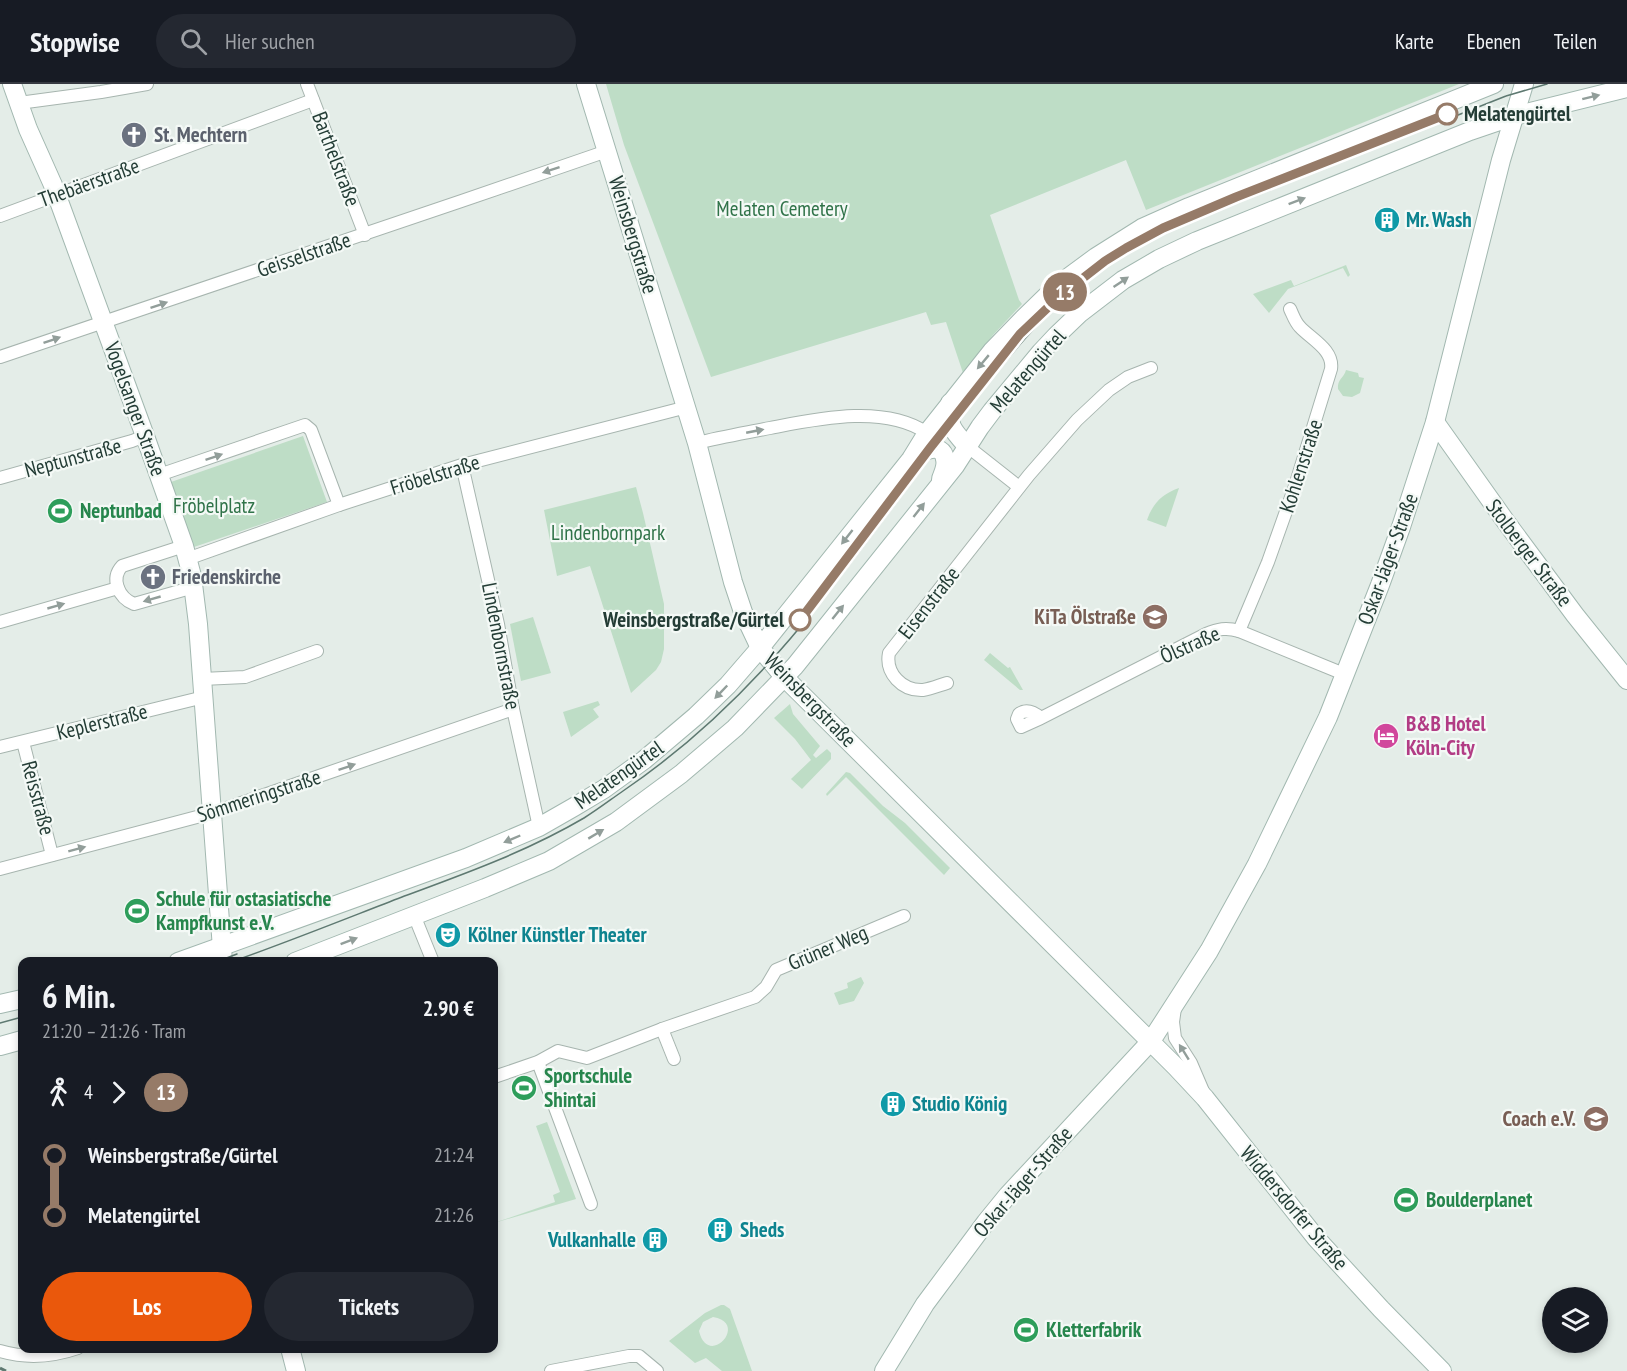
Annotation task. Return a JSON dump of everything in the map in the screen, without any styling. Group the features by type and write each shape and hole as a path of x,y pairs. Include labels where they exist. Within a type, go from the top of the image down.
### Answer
{"main road":[{"name":"Vogelsanger Straße","path":"12,84 28,129 57,195 145,436 185,552 194,587 223,954"},
{"name":"Weinsbergstraße","path":"586,84 687,407 733,582 743,612 760,648 784,677 1150,1041"},
{"name":"Melatengürtel","path":"206,957 223,954 466,858 539,827 604,789 644,760 711,703 760,648 911,459 927,433 998,344 1058,285 1096,256 1142,228 1494,84"},
{"name":"Oskar-Jäger-Straße","path":"885,1371 924,1304 993,1213 1150,1041 1209,951 1252,873 1328,717 1401,527 1434,422 1501,160 1524,84"},
{"name":"Melatengürtel","path":"308,957 549,861 616,822 681,774 735,728 795,666 955,466 986,419 1041,352 1080,313 1123,280 1197,241 1470,131 1514,116 1627,88"},
{"path":"1470,131 1489,140 1501,160"},
{"path":"950,403 950,424 967,447"},
{"name":"Stolberger Straße","path":"1434,422 1579,620 1627,680"},
{"path":"911,459 926,449 938,449 942,452 946,463 940,484"},
{"path":"0,1004 18,1000"},
{"path":"0,1046 18,1041"},
{"name":"Widdersdorfer Straße","path":"1150,1041 1205,1098 1316,1238 1442,1371"},
{"path":"291,1353 296,1371"}],"street":[{"path":"18,103 147,84"},
{"name":"Barthelstraße","path":"307,84 365,235"},
{"name":"Thebäerstraße","path":"0,216 314,100"},
{"name":"Geisselstraße","path":"0,357 365,235 539,173 607,152"},
{"name":"Kohlenstraße","path":"1239,631 1268,562 1295,486 1332,364 1325,350 1297,324 1290,309"},
{"name":"Eisenstraße","path":"947,683 923,690 901,683 891,674 889,653 1061,437 1095,402 1128,377 1151,368"},
{"name":"Fröbelstraße","path":"118,588 117,573 122,566 185,552 462,465 687,407"},
{"path":"697,443 828,417 888,418 914,424 927,433"},
{"path":"159,475 305,425 311,430 339,505"},
{"name":"Neptunstraße","path":"0,478 145,436"},
{"path":"967,447 1019,488"},
{"name":"Lindenbornstraße","path":"462,465 498,624 513,709 539,827"},
{"path":"0,622 118,588 128,602 134,604 194,587"},
{"name":"Ölstraße","path":"1041,718 1222,628 1239,631 1344,674"},
{"name":"Keplerstraße","path":"0,747 245,676 317,651"},
{"name":"Sömmeringstraße","path":"0,868 212,813 513,709"},
{"name":"Reisstraße","path":"23,742 52,855"},
{"path":"414,915 431,957"},
{"name":"Grüner Weg","path":"498,1076 538,1062 558,1051 587,1058 755,997 766,987 776,970 904,916"},
{"path":"1175,1004 1173,1022 1175,1038 1191,1063 1205,1098"},
{"path":"662,1029 674,1059"},
{"path":"538,1062 591,1204"},
{"path":"0,1352 32,1357 59,1353"},
{"path":"551,1371 629,1356 639,1356 657,1371"}],"green space":[{"name":"Melaten Cemetery","path":"606,84 1459,84 1146,210 1126,160 990,215 1022,304 993,335 963,373 946,322 931,325 926,312 711,377 624,145"},
{"path":"1346,265 1350,275 1348,277 1343,268 1288,289 1269,313 1253,294 1291,280 1294,286"},
{"path":"1346,370 1358,373 1359,377 1364,378 1360,393 1352,397 1343,396 1338,389"},
{"name":"Fröbelplatz","path":"303,436 327,502 194,547 171,482"},
{"name":"Lindenbornpark","path":"636,487 664,604 664,649 661,662 656,670 631,693 590,566 557,576 544,510"},
{"path":"1179,488 1166,527 1147,520 1159,500"},
{"path":"533,617 551,673 521,681 510,624"},
{"path":"990,653 1008,668 1010,667 1023,690 1020,690 984,660"},
{"path":"598,701 600,705 593,709 599,717 571,737 563,712"},
{"path":"790,704 793,714 820,746 813,755 816,758 827,749 831,753 831,759 802,789 791,779 811,760 795,739 774,718"},
{"path":"846,772 850,773 883,806 905,823 950,868 944,875 846,777 827,796 826,794"},
{"path":"861,977 864,983 854,1001 839,1005 834,993 848,988 847,983"},
{"path":"547,1122 576,1199 498,1222 555,1202 553,1195 560,1192 536,1126"},
{"path":"721,1305 730,1309 752,1371 722,1371 706,1358 695,1363 669,1341 705,1313","holes":["713,1317 723,1321 728,1327 723,1340 717,1345 710,1346 704,1342 699,1331 703,1322"]}],"tram line":[{"path":"244,957 517,852 589,815 651,771 728,706 774,657 837,580 998,370 1069,294 1108,265 1156,238 1207,215 1506,96 1547,84"},
{"name":"13","path":"800,620 930,448 1020,334 1060,296 1105,261 1163,228 1447,114"},
{"path":"229,957 237,954"},
{"path":"0,1023 18,1018"}],"railway":[{"path":"0,1368 6,1371"}],"place":[{"name":"Melatengürtel","path":"1447,114"},
{"name":"St. Mechtern","path":"134,135"},
{"name":"Mr. Wash","path":"1387,220"},
{"name":"Neptunbad","path":"60,511"},
{"name":"Friedenskirche","path":"153,577"},
{"name":"KiTa Ölstraße","path":"1155,617"},
{"name":"Weinsbergstraße/Gürtel","path":"800,620"},
{"name":"B&B Hotel Köln-City","path":"1386,736"},
{"name":"Schule für ostasiatische Kampfkunst e.V.","path":"137,911"},
{"name":"Kölner Künstler Theater","path":"448,935"},
{"name":"Sportschule Shintai","path":"524,1088"},
{"name":"Studio König","path":"893,1104"},
{"name":"Coach e.V.","path":"1596,1119"},
{"name":"Boulderplanet","path":"1406,1200"},
{"name":"Sheds","path":"720,1230"},
{"name":"Vulkanhalle","path":"655,1240"},
{"name":"Kletterfabrik","path":"1026,1330"}]}
